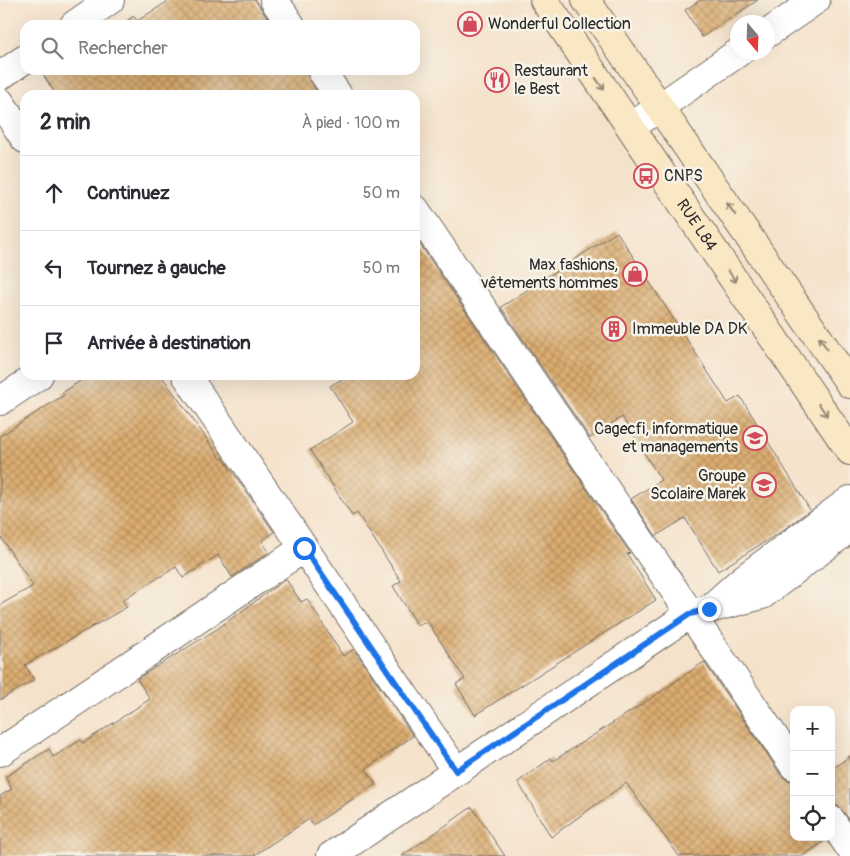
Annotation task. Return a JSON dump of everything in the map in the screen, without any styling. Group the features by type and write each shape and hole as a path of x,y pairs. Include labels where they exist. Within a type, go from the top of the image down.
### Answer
{"street":[{"path":"81,20 110,0"},
{"path":"274,0 288,20"},
{"name":"RUE L84","path":"544,0 850,451"},
{"path":"586,0 850,384"},
{"path":"775,28 816,0"},
{"path":"631,127 730,58"},
{"path":"0,76 20,62"},
{"path":"324,75 335,90"},
{"path":"0,102 20,131"},
{"path":"420,216 699,612 790,760"},
{"path":"0,402 32,380"},
{"path":"189,380 456,771"},
{"path":"331,856 456,771 699,612 850,500"},
{"path":"699,612 762,595 850,528"},
{"path":"0,752 304,548"},
{"path":"835,826 850,849 843,856"}],"building":[{"path":"170,0 255,0 269,20 139,20"},
{"path":"700,0 758,0 735,15 730,15 730,18 702,37 685,10"},
{"path":"134,16 136,20 128,20"},
{"path":"44,75 308,75 316,90 53,90"},
{"path":"617,232 728,403 740,396 810,510 779,533 718,571 685,518 656,536 631,499 661,480 622,417 590,438 501,307"},
{"path":"420,244 630,553 627,554 656,600 475,715 456,684 465,679 427,621 418,626 393,586 401,581 357,513 352,516 310,450 353,422 330,386 340,380 420,380"},
{"path":"82,380 165,380 221,459 223,458 274,532 262,541 269,552 232,577 218,555 183,578 176,567 122,600 127,607 25,665 34,680 0,700 0,605 33,586 0,536 0,436 64,395 62,393"},
{"path":"286,579 301,602 307,599 343,656 354,649 413,736 366,769 376,784 313,825 309,819 253,856 0,856 0,796 12,789 5,777 49,749 53,757 81,740 83,743 150,699 137,679 217,629"},
{"path":"704,662 781,775 790,780 790,841 825,841 803,856 679,856 626,783 551,837 518,782 551,758 553,761"},
{"path":"850,756 850,820 838,806 835,806 835,767"},
{"path":"472,807 505,856 402,856"}],"place":[{"name":"Wonderful Collection","path":"470,24"},
{"name":"Restaurant le Best","path":"497,80"},
{"name":"CNPS","path":"646,176"},
{"name":"Max fashions, vêtements hommes","path":"635,274"},
{"name":"Immeuble DA DK","path":"614,329"},
{"name":"Cagecfi, informatique et managements","path":"755,438"},
{"name":"Groupe Scolaire Marek","path":"764,485"}],"route":[{"path":"304,548 456,771 690,614 709,609"}]}
